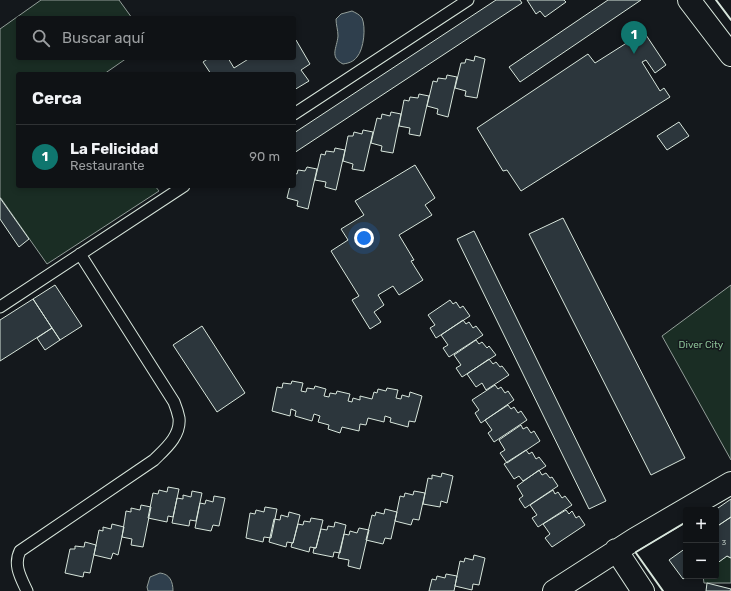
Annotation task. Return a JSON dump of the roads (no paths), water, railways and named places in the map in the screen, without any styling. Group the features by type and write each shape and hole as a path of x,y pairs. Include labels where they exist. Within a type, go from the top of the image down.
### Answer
{"street":[{"path":"689,0 731,55"},
{"path":"554,591 616,550 731,482"},
{"path":"616,550 643,591"}],"lane":[{"path":"296,113 468,0"},
{"path":"0,307 181,188"},
{"path":"27,591 18,570 17,558 20,551 154,460 166,448 176,433 179,418 174,402 80,254"}],"water":[{"path":"352,11 362,18 364,27 363,44 355,59 351,62 343,64 336,58 335,55 338,36 336,19 341,14"},
{"path":"160,573 169,577 173,591 148,591 147,587 150,577"}],"place":[{"name":"La Felicidad","path":"634,54"}],"park label":[{"name":"Diver City","path":"701,344"}]}
